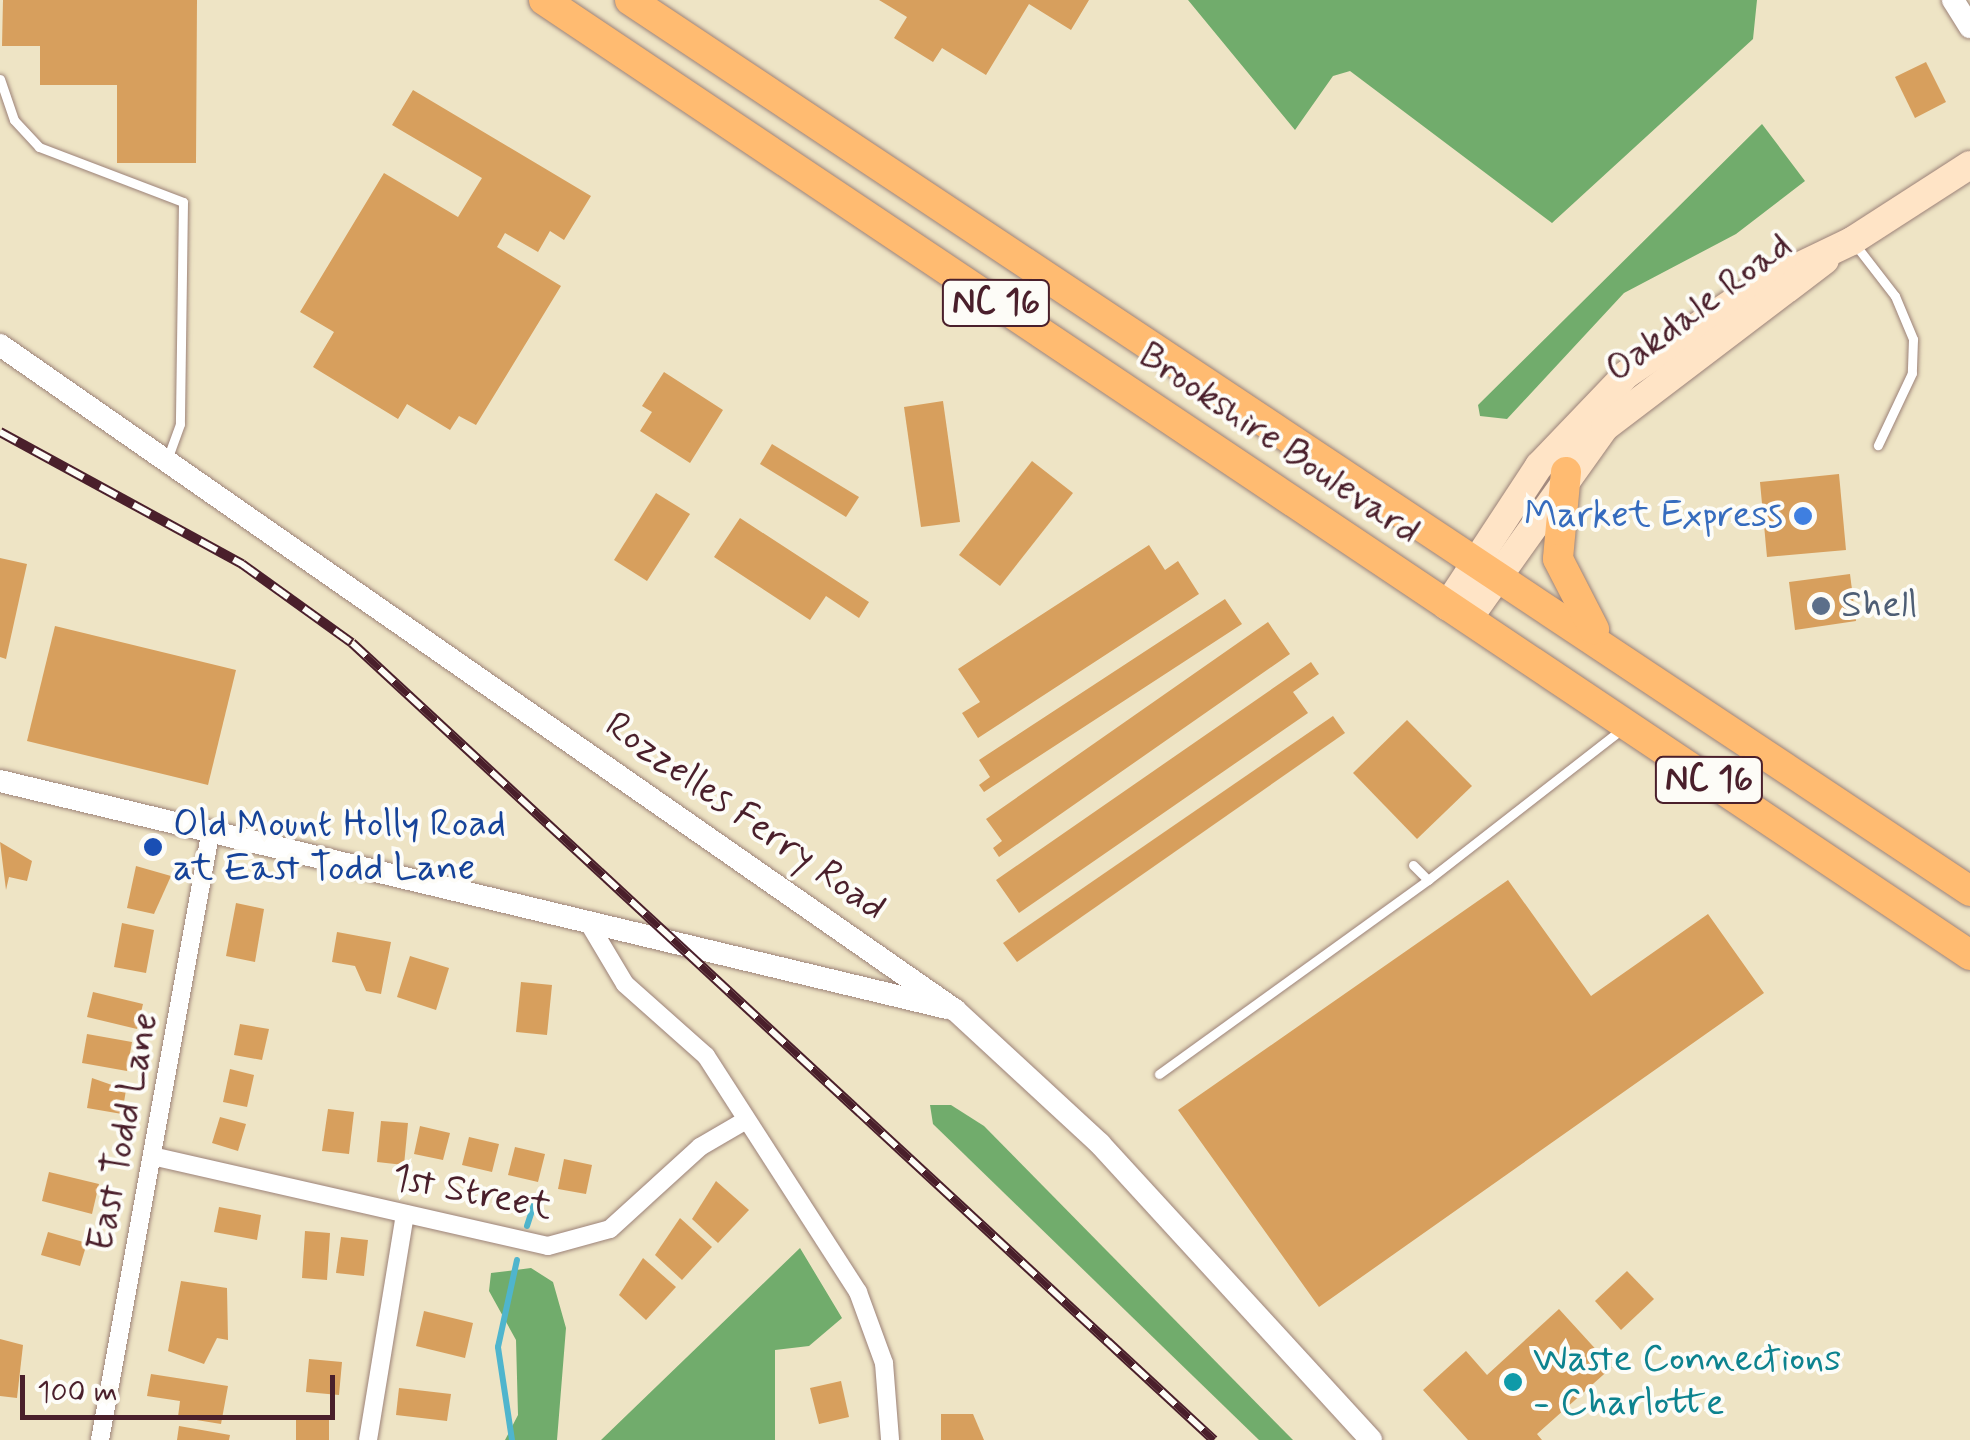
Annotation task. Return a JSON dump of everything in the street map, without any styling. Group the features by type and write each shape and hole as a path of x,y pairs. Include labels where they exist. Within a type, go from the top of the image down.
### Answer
{"highway":[{"name":"Brookshire Boulevard","path":"544,0 1970,955"},
{"name":"Brookshire Boulevard","path":"630,0 1970,890"},
{"path":"1566,472 1556,517 1562,579 1612,650"}],"main road":[{"name":"Oakdale Road","path":"1458,612 1487,566 1539,466 1616,383 1756,287 1842,246 1970,165"},
{"name":"Oakdale Road","path":"1487,566 1566,472 1658,380 1800,285 1842,246"}],"street":[{"path":"1952,0 1970,27"},
{"name":"Rozzelles Ferry Road","path":"0,345 168,458 955,1010 1100,1144 1370,1440"},
{"path":"0,781 591,927 955,1010"},
{"name":"East Todd Lane","path":"100,1440 210,835"},
{"path":"591,927 625,984 706,1056 743,1122 858,1292 884,1364 890,1440"},
{"name":"1st Street","path":"152,1156 527,1244 580,1243 743,1122"},
{"path":"368,1440 405,1214"}],"lane":[{"path":"0,79 14,120 39,147 184,202 180,424 168,458"},
{"path":"1842,246 1894,296 1912,340 1912,373 1878,445"},
{"path":"1159,1074 1596,758 1626,725"},
{"path":"1414,865 1428,880"}],"green space":[{"path":"1188,0 1757,0 1753,39 1552,223 1350,71 1333,76 1295,130"},
{"path":"1762,124 1805,181 1736,234 1624,293 1507,419 1480,416 1478,405"},
{"path":"930,1105 951,1105 984,1126 1293,1440 1259,1440 933,1124"},
{"path":"800,1248 842,1318 809,1346 775,1350 775,1440 601,1440"},
{"path":"531,1268 553,1282 566,1328 557,1440 505,1440 518,1415 516,1340 489,1291 491,1273"}],"building":[{"path":"3,0 197,0 196,163 117,163 117,85 40,85 40,46 2,46"},
{"path":"879,0 1089,0 1071,30 1029,4 986,75 942,48 933,62 894,38 907,17"},
{"path":"1926,62 1946,102 1915,118 1895,77"},
{"path":"413,90 591,196 564,240 550,231 538,252 505,233 497,247 561,286 476,425 459,416 450,430 407,404 398,419 313,367 334,332 300,312 384,173 458,217 482,178 392,125"},
{"path":"664,372 723,410 690,463 640,431 652,412 642,406"},
{"path":"943,401 960,522 921,527 904,407"},
{"path":"772,444 859,497 846,517 760,464"},
{"path":"1032,461 1073,493 1000,586 959,555"},
{"name":"Market Express","path":"1839,474 1846,550 1767,557 1760,482"},
{"path":"656,493 690,514 647,581 614,560"},
{"path":"740,518 869,602 859,618 826,596 810,620 714,557"},
{"path":"1149,545 1165,570 1178,561 1199,594 978,738 962,713 980,702 958,669"},
{"path":"0,558 27,564 6,659 0,657"},
{"path":"1850,574 1856,621 1795,630 1789,582"},
{"path":"1225,599 1242,624 984,792 979,785 990,777 979,760"},
{"path":"1268,622 1290,654 999,857 993,848 1002,841 986,819"},
{"path":"55,626 236,670 208,785 27,741"},
{"path":"1311,662 1319,674 1293,692 1308,713 1019,913 996,880"},
{"path":"1333,716 1345,733 1017,962 1003,943"},
{"path":"1407,720 1472,786 1417,839 1353,773"},
{"path":"0,842 32,861 27,881 9,877 6,890"},
{"path":"136,866 171,876 154,914 127,908"},
{"path":"1508,880 1591,996 1708,914 1764,993 1319,1307 1178,1110"},
{"path":"236,903 264,909 255,962 226,956"},
{"path":"122,923 154,930 146,973 114,967"},
{"path":"337,932 391,942 381,994 366,991 355,966 332,962"},
{"path":"410,956 449,968 436,1010 397,997"},
{"path":"521,982 552,985 547,1035 516,1032"},
{"path":"93,992 143,1004 137,1029 87,1017"},
{"path":"240,1024 269,1029 262,1060 234,1055"},
{"path":"87,1034 132,1042 127,1071 82,1063"},
{"path":"230,1069 254,1075 247,1107 223,1102"},
{"path":"92,1078 126,1090 122,1114 87,1108"},
{"path":"328,1109 354,1112 349,1154 322,1151"},
{"path":"220,1117 246,1124 238,1151 212,1143"},
{"path":"381,1121 408,1123 404,1165 377,1162"},
{"path":"420,1126 450,1133 443,1160 414,1154"},
{"path":"469,1137 499,1144 492,1172 462,1165"},
{"path":"515,1147 545,1154 538,1182 508,1175"},
{"path":"564,1159 592,1165 586,1194 558,1189"},
{"path":"49,1172 99,1184 92,1214 42,1201"},
{"path":"716,1181 749,1210 718,1243 692,1219"},
{"path":"219,1207 261,1215 257,1240 214,1232"},
{"path":"680,1218 712,1247 682,1280 655,1255"},
{"path":"305,1231 330,1233 327,1280 302,1278"},
{"path":"48,1232 87,1243 80,1266 41,1255"},
{"path":"341,1237 368,1240 364,1276 336,1273"},
{"path":"643,1258 676,1287 646,1320 619,1295"},
{"path":"1627,1271 1654,1299 1621,1330 1595,1301"},
{"path":"181,1281 227,1288 228,1340 217,1338 204,1364 168,1351"},
{"name":"Waste Connections - Charlotte","path":"1559,1309 1612,1367 1537,1434 1542,1440 1468,1440 1423,1390 1466,1351 1487,1375"},
{"path":"424,1311 473,1323 465,1358 416,1346"},
{"path":"0,1339 23,1345 17,1398 0,1396"},
{"path":"309,1359 342,1362 339,1395 306,1392"},
{"path":"151,1374 228,1386 221,1424 178,1417 180,1401 147,1396"},
{"path":"841,1381 849,1417 819,1424 810,1388"},
{"path":"399,1388 451,1394 447,1421 396,1415"},
{"path":"941,1414 973,1414 984,1440 941,1440"},
{"path":"296,1417 329,1417 329,1440 296,1440"},
{"path":"179,1426 230,1435 229,1440 177,1440"}],"waterway":[{"path":"527,1226 535,1201"},
{"path":"512,1440 498,1347 517,1260"}],"railway":[{"path":"0,432 242,564 352,643 1214,1440"}],"place":[{"name":"Market Express","path":"1803,516"},
{"name":"Shell","path":"1821,606"},
{"name":"Old Mount Holly Road at East Todd Lane","path":"153,847"},
{"name":"Waste Connections - Charlotte","path":"1513,1382"}]}
